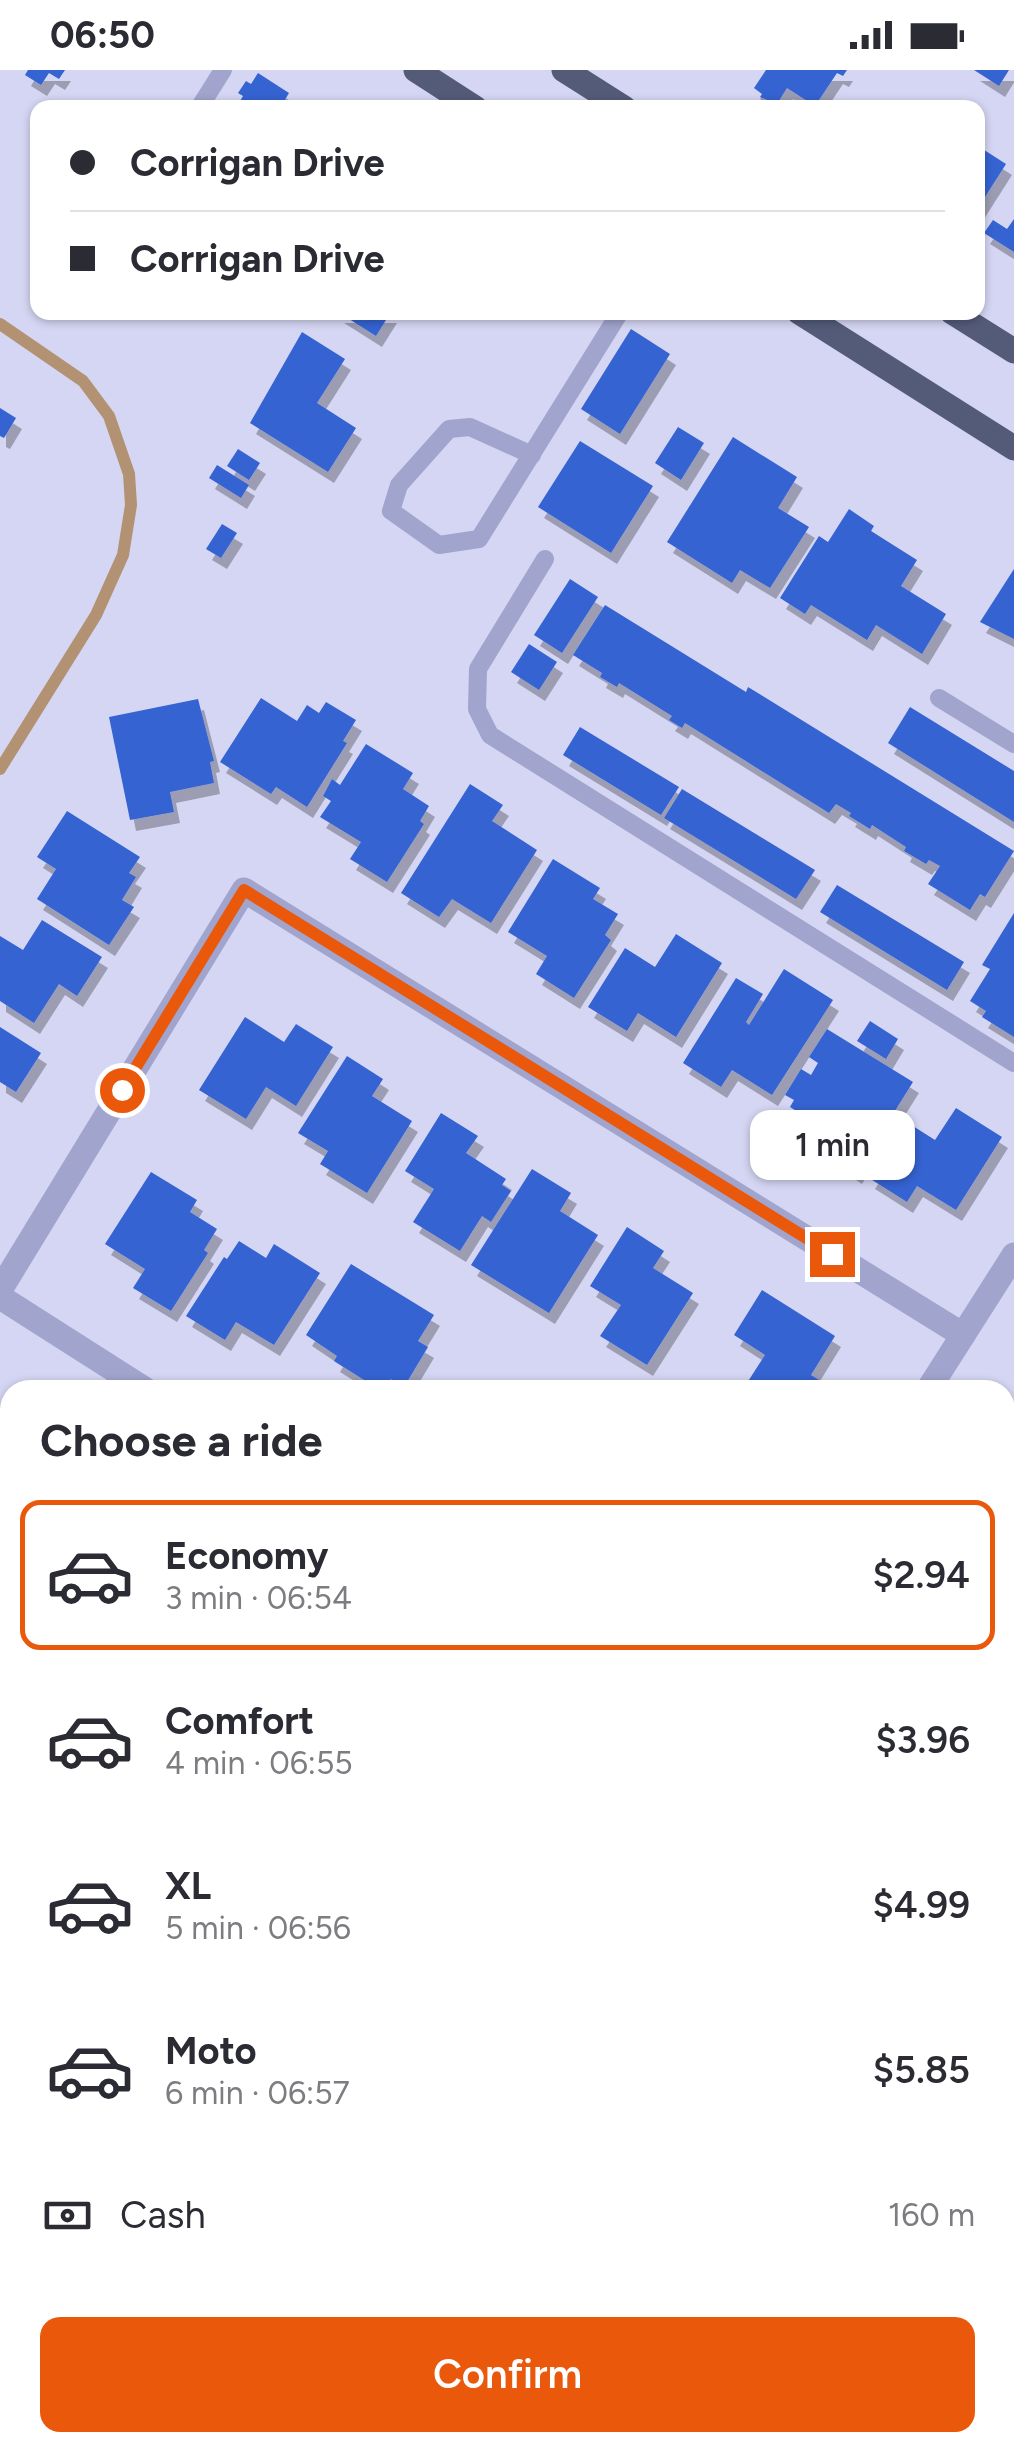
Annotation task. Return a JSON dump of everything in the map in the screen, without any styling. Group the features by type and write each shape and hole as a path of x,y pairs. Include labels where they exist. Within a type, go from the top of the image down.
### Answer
{"main road":[{"path":"416,70 463,100"},
{"path":"564,70 611,100"},
{"path":"812,320 1014,448"},
{"path":"965,320 1014,351"}],"street":[{"path":"131,1380 0,1294 244,890 963,1335"},
{"path":"934,1380 1014,1255"}],"lane":[{"path":"204,100 223,70"},
{"path":"532,455 470,427 449,429 400,485 392,511 439,545 480,539 532,455 615,320"},
{"path":"545,558 478,669 477,709 490,736 1014,1063"},
{"path":"939,698 1014,744"}],"building":[{"path":"28,70 65,70 59,79 49,73 41,85 25,75"},
{"path":"766,70 847,70 843,76 837,73 819,100 806,100 787,88 780,100 767,100 754,88"},
{"path":"974,70 1009,70 999,86"},
{"path":"258,73 289,93 285,100 241,100 243,96 238,93 246,81 251,84"},
{"path":"985,150 1006,164 985,197"},
{"path":"1014,219 1014,252 985,234 993,220 1007,229"},
{"path":"351,320 386,320 376,336"},
{"path":"631,329 670,354 620,434 581,409"},
{"path":"302,332 345,359 317,403 356,428 328,472 250,423"},
{"path":"0,408 16,418 4,438 0,436"},
{"path":"678,427 704,443 681,480 655,463"},
{"path":"733,437 797,477 778,508 809,527 770,588 740,570 732,583 667,542"},
{"path":"580,441 653,486 611,553 538,507"},
{"path":"238,449 260,463 249,480 227,466"},
{"path":"217,465 249,485 241,498 209,478"},
{"path":"849,509 874,526 871,531 917,560 901,586 946,614 922,654 876,625 867,640 811,605 805,614 780,598 819,536 828,542"},
{"path":"222,524 237,533 221,558 206,549"},
{"path":"1014,569 1014,639 980,622"},
{"path":"570,579 598,597 562,653 534,635"},
{"path":"605,605 746,692 748,687 1014,851 985,897 980,894 970,910 928,884 940,866 929,860 926,864 904,851 906,847 872,825 870,829 836,804 829,813 685,723 682,728 669,720 672,716 619,683 617,687 600,677 602,673 573,655"},
{"path":"529,644 557,662 539,690 511,672"},
{"path":"261,698 297,721 307,705 319,713 326,702 356,720 343,741 347,743 307,807 276,787 271,794 220,762"},
{"path":"198,699 214,761 210,762 214,783 170,792 174,812 130,820 109,717"},
{"path":"910,707 1014,771 1014,822 888,743"},
{"path":"580,727 679,787 661,815 563,755"},
{"path":"366,744 413,773 403,789 429,806 420,821 424,824 387,882 350,859 361,842 320,817 331,801 323,796 332,779 340,785"},
{"path":"470,784 503,805 492,821 537,850 491,923 452,899 439,917 401,893"},
{"path":"682,789 815,870 796,899 664,818"},
{"path":"67,811 140,857 129,873 136,877 122,900 134,907 109,945 37,899 56,869 37,857"},
{"path":"553,859 600,888 593,899 618,914 605,935 611,940 574,998 536,974 547,956 508,932"},
{"path":"837,885 964,962 947,990 820,912"},
{"path":"1014,913 1014,1037 982,1017 986,1011 970,1001 990,969 982,965"},
{"path":"42,920 102,957 77,996 59,984 34,1023 0,1001 0,936 23,950"},
{"path":"676,934 722,963 676,1037 638,1013 627,1031 588,1007 625,948 655,967"},
{"path":"784,969 833,1000 772,1095 732,1070 721,1087 683,1063 736,978 763,994 746,1022 749,1025"},
{"path":"245,1017 284,1042 296,1024 333,1047 296,1106 266,1087 246,1119 199,1090"},
{"path":"870,1021 898,1039 886,1059 857,1041"},
{"path":"0,1027 41,1053 16,1092 0,1082"},
{"path":"827,1029 913,1082 856,1173 819,1149 830,1132 790,1107 794,1100 785,1095 801,1069 811,1075 818,1063 809,1057"},
{"path":"347,1056 383,1079 372,1096 412,1121 367,1193 320,1164 328,1151 298,1133"},
{"path":"956,1108 1002,1137 956,1210 917,1186 907,1202 869,1178 905,1121 935,1140"},
{"path":"441,1113 478,1136 466,1153 506,1179 502,1185 511,1191 491,1222 482,1216 460,1251 413,1222 434,1189 405,1171"},
{"path":"532,1169 571,1193 560,1211 598,1235 549,1313 471,1265"},
{"path":"151,1172 197,1200 190,1212 217,1229 204,1250 208,1253 171,1311 133,1288 145,1269 105,1244"},
{"path":"627,1227 664,1251 653,1268 693,1293 647,1365 600,1336 621,1305 590,1286"},
{"path":"239,1241 266,1258 274,1244 320,1273 274,1345 236,1322 225,1340 186,1316 224,1257 227,1259"},
{"path":"351,1264 434,1315 418,1341 428,1347 408,1380 364,1380 334,1361 337,1356 306,1335"},
{"path":"762,1290 835,1336 811,1375 819,1380 749,1380 765,1355 734,1335"}],"waterway":[{"path":"0,324 83,381 109,416 129,474 131,505 123,555 96,615 0,769"}],"route":[{"path":"122,1090 244,890 832,1254"}]}
